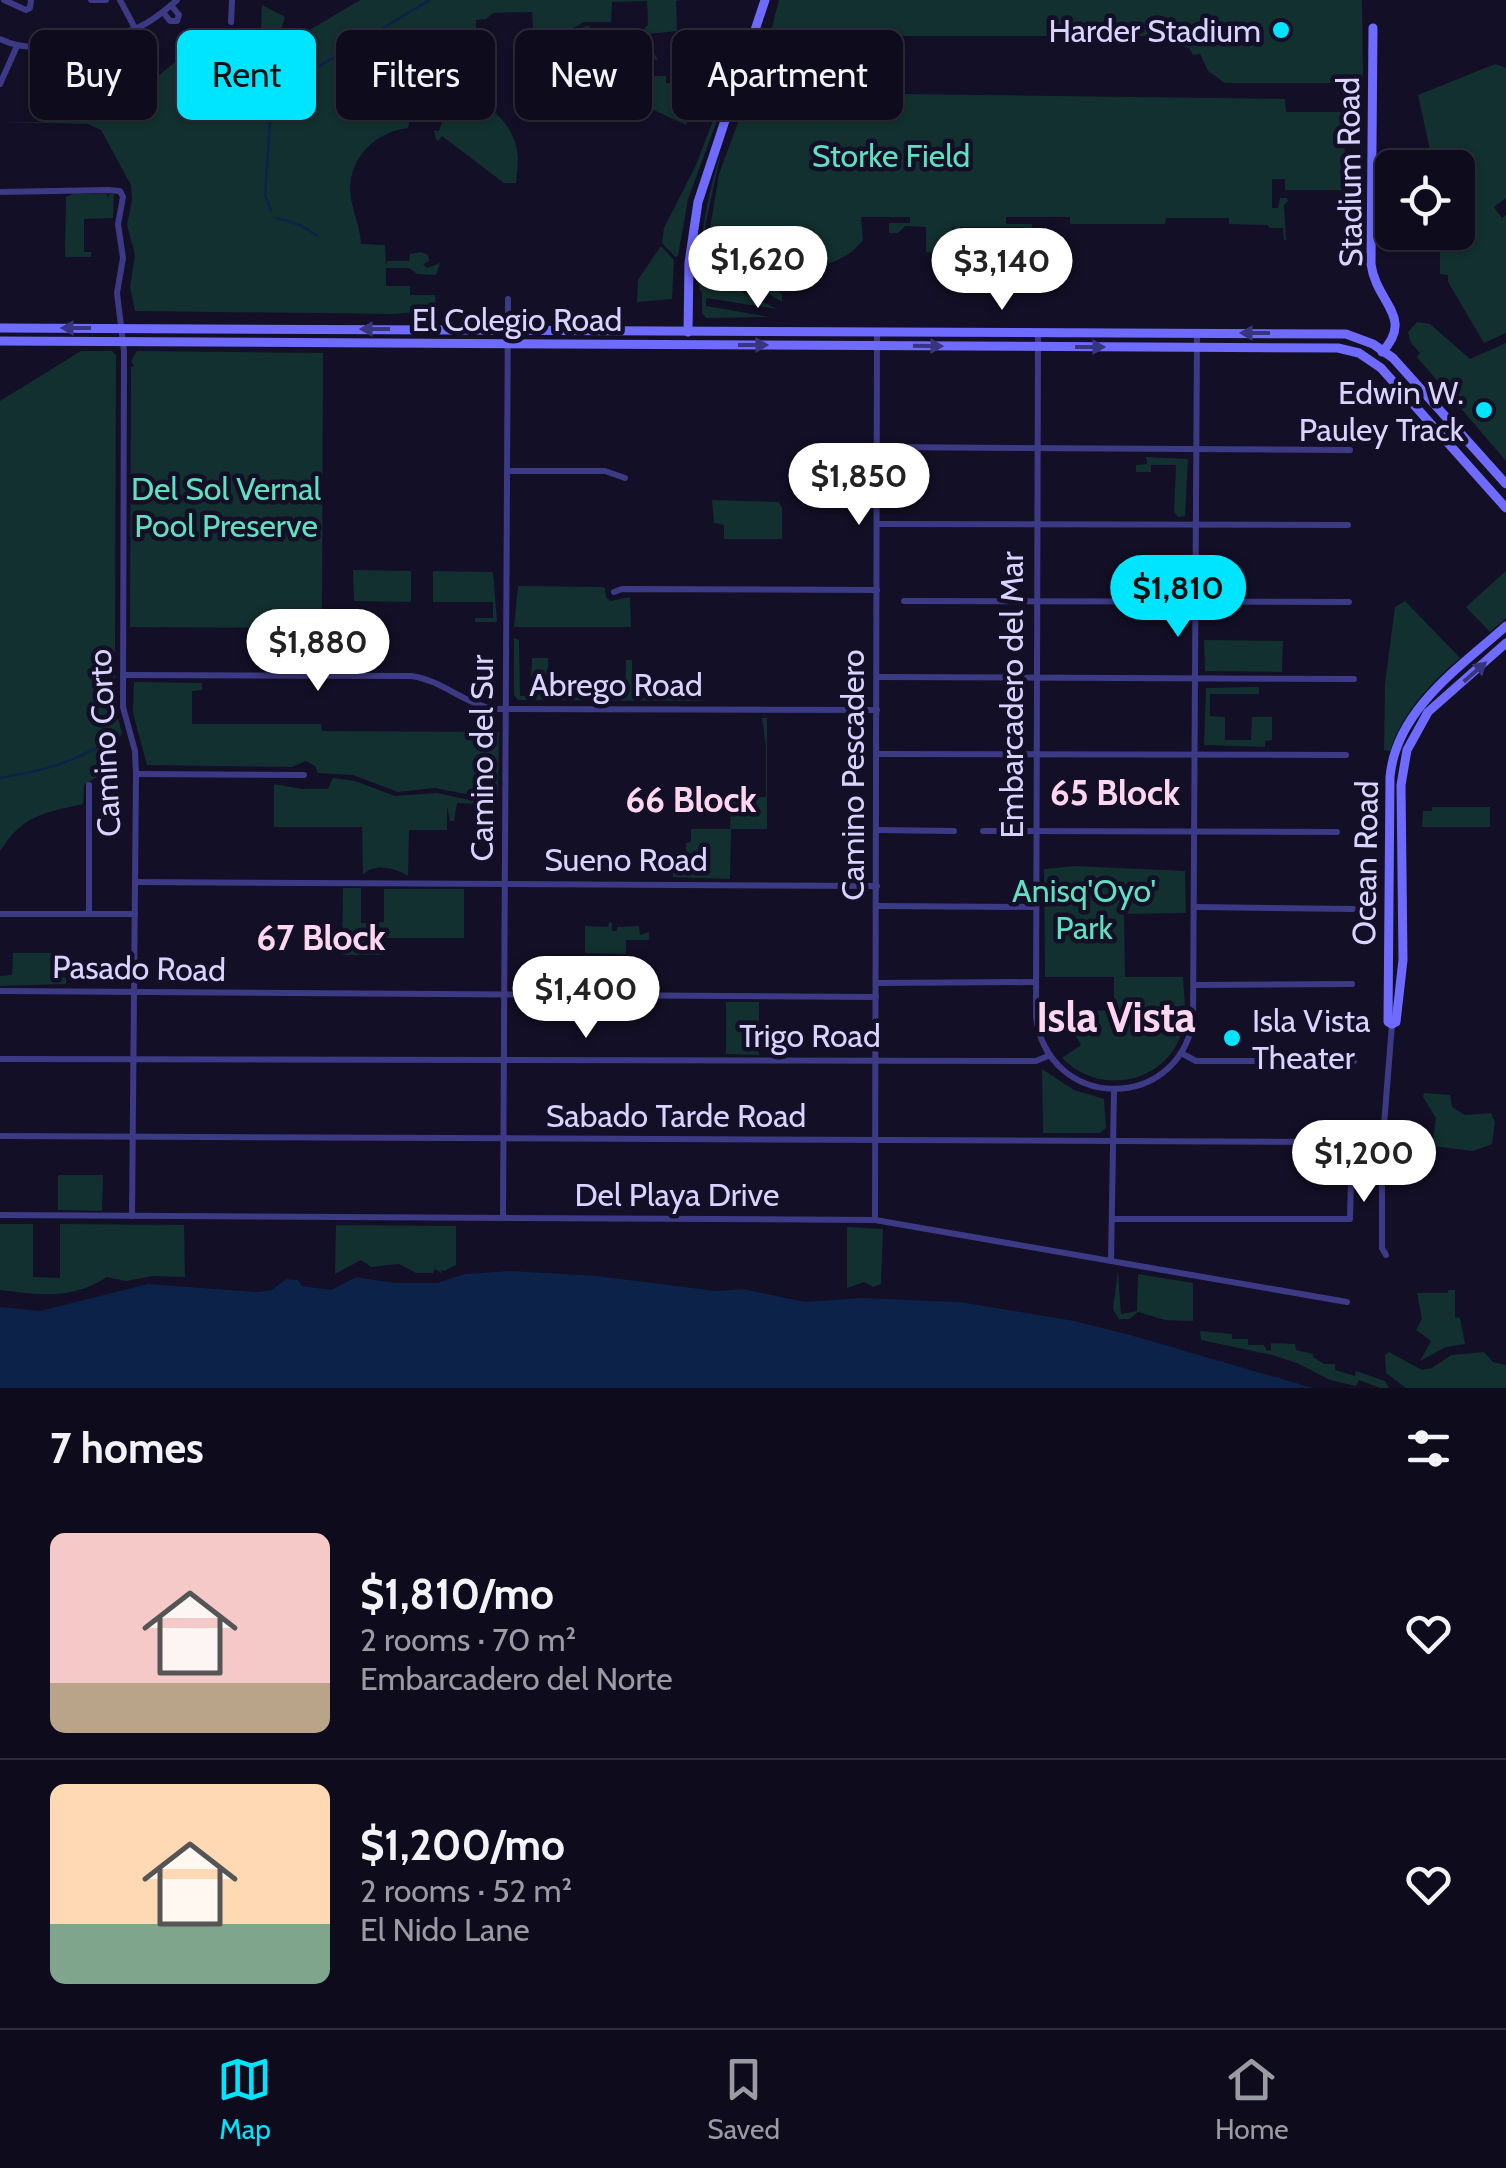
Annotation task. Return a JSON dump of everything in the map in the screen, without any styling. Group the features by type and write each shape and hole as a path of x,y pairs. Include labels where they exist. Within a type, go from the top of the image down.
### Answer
{"main road":[{"path":"688,344 689,263 698,202 764,0"},
{"name":"Stadium Road","path":"1373,28 1371,264 1397,326 1394,338 1384,350"},
{"name":"El Colegio Road","path":"0,328 1346,334 1384,350 1506,484"},
{"name":"El Colegio Road","path":"0,342 1338,348 1359,352 1373,361"},
{"path":"1384,350 1373,361 1506,508"},
{"name":"Ocean Road","path":"1506,626 1426,699 1400,737 1394,756 1390,776 1388,1022 1392,1024 1396,1022 1403,960 1402,784 1407,750 1428,712 1506,644"}],"street":[{"path":"2,2 26,10 30,0"},
{"path":"91,0 106,0"},
{"path":"120,0 136,30 174,3 179,14 176,21 162,12"},
{"path":"232,0 232,22"},
{"path":"0,39 30,47"},
{"path":"0,84 17,46"},
{"name":"Camino Corto","path":"0,192 122,192 118,224 123,258 117,290 123,342 122,676 125,720 135,751 136,774 132,1216"},
{"name":"Camino del Sur","path":"504,1218 508,298"},
{"name":"Camino Pescadero","path":"875,1220 878,331"},
{"name":"Embarcadero del Mar","path":"1038,332 1036,982 1038,1028 1048,1056"},
{"path":"1048,1056 1081,1082 1114,1090 1132,1088 1153,1079 1182,1053 1193,1021 1197,333"},
{"path":"877,447 1350,450"},
{"path":"507,471 605,472 625,478"},
{"path":"877,524 1348,526"},
{"path":"614,592 877,590"},
{"path":"904,601 1349,602"},
{"name":"Abrego Road","path":"122,676 411,676 433,682 470,703 506,708 877,710"},
{"path":"877,677 1354,679"},
{"path":"877,754 1346,755"},
{"path":"136,774 304,775"},
{"path":"88,914 90,784"},
{"path":"877,830 954,830"},
{"path":"983,831 1337,832"},
{"name":"Sueno Road","path":"135,882 877,886"},
{"path":"876,906 1036,907"},
{"path":"1194,908 1353,908"},
{"path":"0,914 135,914"},
{"path":"876,983 1036,982"},
{"path":"1194,985 1352,984"},
{"name":"Pasado Road","path":"0,991 876,997"},
{"name":"Ocean Road","path":"1386,1256 1382,1248 1382,1150 1392,1024"},
{"path":"1182,1053 1196,1061 1354,1061"},
{"name":"Trigo Road","path":"0,1059 1036,1061 1048,1056"},
{"path":"1111,1261 1114,1090"},
{"name":"Sabado Tarde Road","path":"0,1136 1352,1142 1350,1218 1114,1219"},
{"name":"Del Playa Drive","path":"0,1215 875,1220 1347,1302"}],"green space":[{"path":"360,0 680,0 676,1 677,30 652,34 644,28 648,25 647,1 612,2 611,22 584,22 570,30 532,30 532,12 493,13 476,20 476,30 336,30 336,120 410,120 408,128 373,142 352,173 351,199 361,244 385,245 386,265 387,261 409,261 410,254 421,252 428,255 429,261 423,264 427,268 440,263 436,275 417,274 409,268 386,268 386,286 410,286 410,295 435,295 436,310 395,314 135,311 130,287 135,255 127,225 131,185 101,130 88,124 0,122 157,120 157,77 177,60 177,120 316,120 316,30 310,30"},
{"path":"779,0 1362,0 1363,83 1225,83 1208,71 1200,54 1193,55 1189,48 1149,36 903,36 903,30 771,30"},
{"path":"262,5 285,17 281,30 214,30 261,29"},
{"path":"1495,64 1506,68 1506,198 1494,207 1502,218 1506,215 1506,333 1484,343 1448,282 1448,275 1440,274 1440,250 1475,250 1475,150 1430,150 1418,95"},
{"path":"652,76 666,76 666,83 672,83 672,119 652,109"},
{"name":"Storke Field","path":"903,94 1285,99 1286,112 1345,112 1344,190 1285,190 1285,179 1272,179 1272,208 1278,208 1280,198 1288,201 1284,205 1286,240 1283,228 1229,224 1229,218 1166,218 1165,224 1070,224 1070,217 1006,217 1006,224 1032,224 1032,235 1027,235 1025,227 960,227 959,237 955,237 953,223 952,251 947,254 926,252 926,227 905,226 898,233 889,233 889,223 910,223 910,217 861,217 863,240 843,257 820,266 767,269 782,272 782,282 774,287 782,295 782,302 769,294 767,279 765,297 708,271 704,265 719,174 739,120 903,120"},
{"path":"495,112 514,139 518,154 516,183 504,183 442,136 438,141 434,130 439,131 443,120 495,120"},
{"path":"713,120 717,120 688,199 675,257 662,243 664,228 696,165"},
{"path":"721,153 706,222 701,275 702,272 777,309 706,298 706,306 770,317 706,318 702,313 699,289 702,237"},
{"path":"107,194 108,199 109,194 114,194 113,218 84,219 84,252 91,252 91,257 65,257 66,197"},
{"path":"661,246 674,260 672,299 637,302 638,280"},
{"name":"Edwin W. Pauley Track","path":"1417,322 1430,324 1470,359 1506,343 1506,461 1417,357 1420,353 1408,332"},
{"path":"81,351 112,351 116,355 115,668 117,715 122,733 100,775 84,785 83,804 35,817 17,830 0,851 0,401"},
{"name":"Del Sol Vernal Pool Preserve","path":"137,351 323,353 322,628 130,627 134,366 131,361"},
{"path":"1146,457 1188,459 1185,516 1178,517 1174,512 1176,465 1151,465 1151,472 1136,472 1136,465 1147,464"},
{"path":"712,500 779,502 782,539 724,539 724,525 714,523"},
{"path":"353,570 411,571 411,602 354,601"},
{"path":"433,571 493,572 497,622 475,622 475,618 493,618 493,602 433,602"},
{"path":"1506,571 1506,618 1490,632 1466,607"},
{"path":"518,586 602,587 610,601 630,597 631,627 514,627"},
{"path":"1405,601 1460,658 1419,699 1390,751 1384,750 1385,684 1395,607"},
{"path":"514,638 519,640 520,696 536,695 536,687 531,687 532,658 548,658 548,687 543,687 544,696 602,696 602,687 609,687 609,697 625,697 626,660 632,660 632,697 702,701 518,700 514,695"},
{"path":"1204,640 1283,641 1282,672 1205,671"},
{"path":"134,682 202,683 202,690 192,691 192,724 321,724 322,731 499,732 498,796 481,797 435,788 398,792 353,775 318,773 306,761 292,767 147,765 133,713"},
{"path":"1259,687 1259,694 1210,694 1210,716 1225,717 1225,740 1251,740 1252,717 1272,717 1272,740 1265,741 1265,747 1204,745 1206,688"},
{"path":"762,718 767,718 767,829 731,829 730,879 673,877 673,868 686,870 686,843 691,842 691,829 730,829 731,797 766,797"},
{"path":"333,778 355,781 395,796 437,793 474,804 457,803 454,821 450,821 447,806 447,830 409,830 408,876 385,868 363,875 362,827 274,827 274,784 328,789"},
{"path":"1432,807 1490,807 1490,827 1422,827 1423,811 1432,811"},
{"name":"Anisq'Oyo' Park","path":"1075,866 1185,871 1186,913 1124,914 1125,977 1183,977 1185,1005 1182,1032 1173,1050 1161,1064 1130,1079 1094,1077 1062,1058 1081,1045 1067,1021 1084,1021 1089,1011 1114,1010 1114,977 1045,977 1044,869"},
{"path":"343,888 361,888 361,923 384,922 384,889 464,889 464,938 384,938 383,955 342,955"},
{"path":"609,922 612,931 617,931 617,927 639,926 640,935 649,932 649,940 626,940 626,954 585,953 585,926 608,927"},
{"path":"13,953 51,953 51,973 66,978 66,984 0,986 0,976 12,975"},
{"path":"726,1002 759,1002 759,1055 726,1054"},
{"path":"1042,1069 1074,1090 1104,1099 1106,1128 1100,1133 1043,1133"},
{"path":"1424,1093 1450,1095 1452,1107 1465,1115 1491,1113 1495,1122 1492,1144 1473,1151 1432,1146 1436,1118"},
{"path":"58,1175 103,1175 102,1211 58,1210"},
{"path":"0,1224 33,1224 33,1277 60,1278 60,1224 184,1225 185,1277 153,1276 126,1281 107,1277 81,1289 55,1294 0,1290"},
{"path":"336,1225 456,1226 456,1265 440,1270 443,1274 435,1269 433,1273 416,1273 399,1264 371,1267 361,1260 335,1274"},
{"path":"847,1227 883,1229 881,1284 873,1287 864,1282 847,1288"},
{"path":"1118,1271 1121,1314 1137,1311 1138,1274 1193,1283 1193,1321 1165,1320 1138,1312 1129,1319 1119,1319 1113,1309"},
{"path":"1455,1290 1455,1317 1460,1318 1465,1344 1446,1347 1420,1361 1431,1341 1416,1330 1422,1319 1417,1293"},
{"path":"1200,1331 1232,1334 1232,1339 1248,1339 1248,1345 1264,1345 1267,1351 1271,1350 1271,1343 1295,1344 1296,1350 1313,1354 1324,1364 1335,1364 1335,1370 1355,1376 1356,1371 1385,1381 1389,1388 1359,1380 1356,1386 1330,1380 1272,1355 1201,1340"},
{"path":"1389,1352 1422,1370 1451,1355 1484,1352 1493,1362 1506,1365 1506,1388 1406,1388 1386,1373 1385,1355"}],"water":[{"path":"511,1271 597,1276 716,1291 743,1289 805,1302 861,1298 960,1302 1074,1321 1313,1388 0,1388 0,1307 40,1311 148,1284 257,1292 272,1290 286,1279 298,1280 302,1286 331,1290 356,1277 395,1283 437,1283 465,1274"}],"waterway":[{"path":"316,68 430,0"},
{"path":"270,120 265,195 271,211"},
{"path":"277,218 318,236"},
{"path":"0,778 63,763 120,734"}],"place":[{"name":"Harder Stadium","path":"1281,30"},
{"name":"Edwin W. Pauley Track","path":"1484,410"},
{"name":"Isla Vista Theater","path":"1232,1038"}],"district":[{"name":"65 Block","path":"1115,792"},
{"name":"66 Block","path":"691,799"},
{"name":"67 Block","path":"321,937"},
{"name":"Isla Vista","path":"1116,1017"}]}
